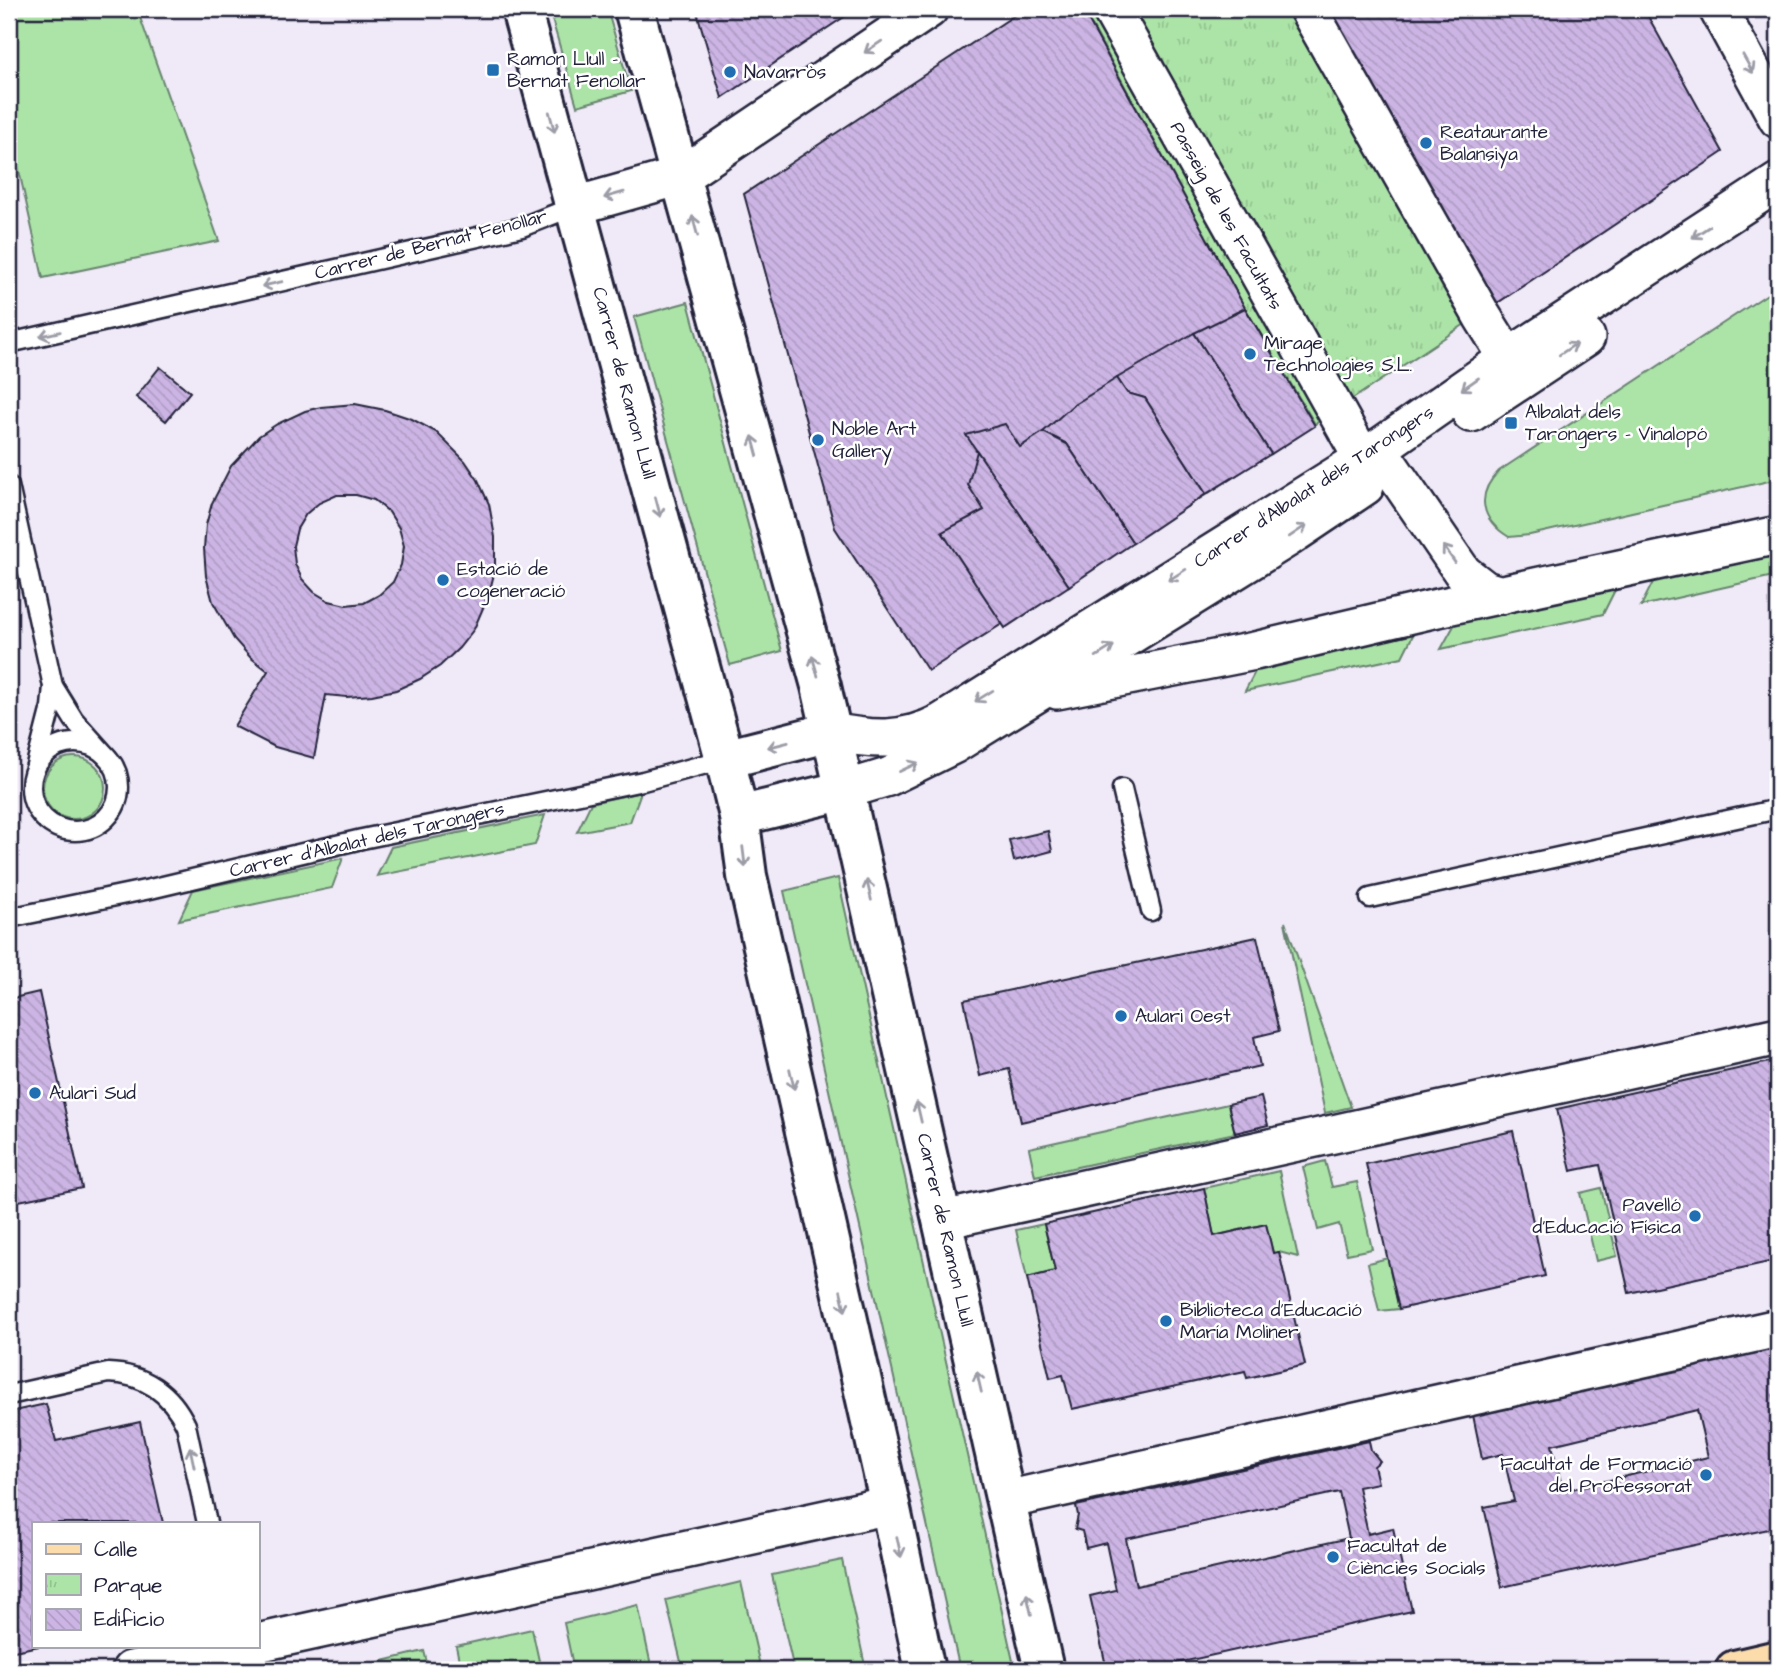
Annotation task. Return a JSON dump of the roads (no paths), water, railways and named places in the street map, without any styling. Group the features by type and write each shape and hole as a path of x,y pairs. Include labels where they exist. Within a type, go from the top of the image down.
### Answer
{"main road":[{"name":"Carrer de Ramon Llull","path":"521,9 739,816 750,890 925,1670"},
{"name":"Carrer de Ramon Llull","path":"634,9 821,686 1044,1670"},
{"path":"725,759 831,732"},
{"path":"739,816 845,790"},
{"path":"1735,1670 1778,1660"}],"street":[{"name":"Carrer de Bernat Fenollar","path":"575,206 681,176 929,9"},
{"name":"Passeig de les Facultats","path":"1111,9 1377,459 1463,573 1485,590 1501,595"},
{"path":"1308,9 1515,369"},
{"path":"1718,9 1778,119"},
{"name":"Carrer d'Albalat dels Tarongers","path":"1515,369 1778,181"},
{"name":"Carrer d'Albalat dels Tarongers","path":"831,732 862,738 890,739 920,733 941,723 1377,459 1515,369 1778,209"},
{"name":"Carrer d'Albalat dels Tarongers","path":"845,790 888,778 953,745 1289,537 1377,459"},
{"path":"1035,694 1255,651 1433,608 1778,535"},
{"path":"943,1220 1778,1036"},
{"path":"1006,1500 1778,1328"},
{"path":"259,1646 890,1505"},
{"path":"131,1670 241,1650"}],"lane":[{"name":"Carrer de Bernat Fenollar","path":"9,343 522,227 575,206"},
{"path":"9,486 53,686 31,795 45,820 71,831 84,830 99,824 110,814 117,800 119,786 116,771 74,720 53,686"},
{"path":"35,768 54,748 68,744 82,743 96,748 108,758"},
{"name":"Carrer d'Albalat dels Tarongers","path":"9,918 150,889 362,839 643,781 725,759"},
{"path":"1122,789 1151,911"},
{"path":"1370,898 1776,808"},
{"path":"9,1395 108,1373 124,1373 153,1385 170,1398 186,1425 207,1522"}],"place":[{"name":"Ramon Llull - Bernat Fenollar","path":"493,70"},
{"name":"Navarròs","path":"730,72"},
{"name":"Reataurante Balansiya","path":"1426,143"},
{"name":"Mirage Technologies S.L.","path":"1250,354"},
{"name":"Albalat dels Tarongers - Vinalopó","path":"1511,423"},
{"name":"Noble Art Gallery","path":"818,440"},
{"name":"Estació de cogeneració","path":"443,580"},
{"name":"Aulari Oest","path":"1121,1016"},
{"name":"Aulari Sud","path":"35,1093"},
{"name":"Pavelló d'Educació Física","path":"1695,1216"},
{"name":"Biblioteca d'Educació María Moliner","path":"1166,1321"},
{"name":"Facultat de Formació del Professorat","path":"1706,1475"},
{"name":"Facultat de Ciències Socials","path":"1333,1557"}]}
